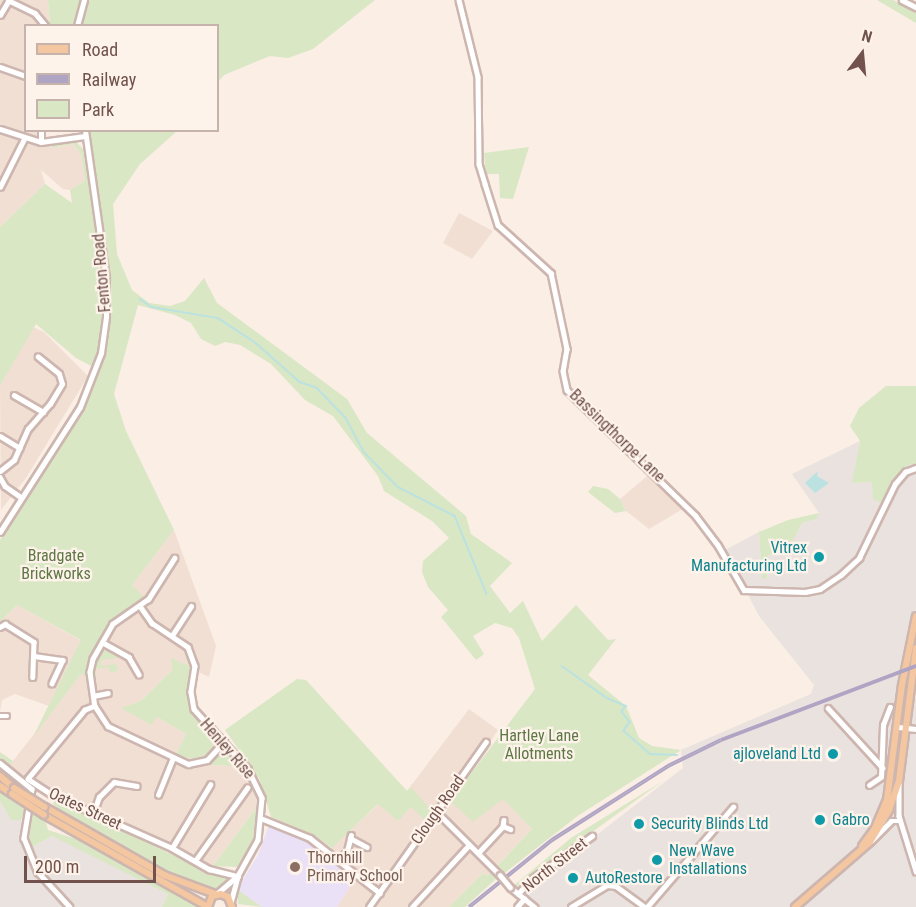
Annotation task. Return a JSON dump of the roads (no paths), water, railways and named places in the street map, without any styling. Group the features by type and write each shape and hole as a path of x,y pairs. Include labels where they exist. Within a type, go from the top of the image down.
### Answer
{"main road":[{"path":"849,860 886,809 891,780 895,780 916,616"},
{"path":"900,727 916,648"},
{"path":"795,907 870,842 899,782 897,757"},
{"path":"0,776 13,791 44,815 208,907 216,894"},
{"path":"0,786 45,807 164,875 216,894 232,904"}],"street":[{"path":"0,15 9,0 35,13 44,24"},
{"path":"77,24 84,0"},
{"name":"Bassingthorpe Lane","path":"459,0 478,77 479,164 498,225 551,273 567,349 563,371 567,390 696,516 718,544 744,590 805,592 820,589 841,575 860,558 895,484 905,472 916,468"},
{"path":"902,0 916,7"},
{"path":"0,67 24,75"},
{"path":"0,129 24,139 41,142 85,133"},
{"path":"41,132 41,142"},
{"name":"Fenton Road","path":"0,532 85,397 105,335 106,278 85,133"},
{"path":"0,187 24,139"},
{"path":"0,471 14,460 28,429 56,397 65,379 38,357"},
{"path":"14,395 22,395 44,412"},
{"path":"0,436 20,448"},
{"path":"0,477 5,486 21,498"},
{"path":"175,558 149,599 117,620 102,642 90,670 95,706 108,726 173,758 198,764 224,742"},
{"name":"Henley Rise","path":"140,606 152,623 184,642 194,660 191,692 195,709 256,782 262,798 263,819 258,840 238,876 232,904"},
{"path":"173,634 191,606"},
{"path":"0,627 5,624 33,642 33,676"},
{"path":"102,642 132,660 139,674"},
{"path":"34,656 63,660 52,684"},
{"path":"93,696 108,693"},
{"name":"Oates Street","path":"95,706 85,710 30,773 32,782 66,802 172,848 213,871 238,876"},
{"path":"868,785 881,777 884,761 883,725 890,707"},
{"path":"828,708 883,768"},
{"path":"0,716 7,716"},
{"path":"900,727 916,729"},
{"name":"Clough Road","path":"369,907 486,742"},
{"path":"884,761 897,757"},
{"path":"158,795 173,758"},
{"path":"0,763 32,789 24,838 38,872 70,907"},
{"path":"881,777 891,780"},
{"path":"93,814 99,797 114,782 137,786"},
{"path":"899,782 900,819 913,851 916,871"},
{"path":"172,848 210,785"},
{"path":"195,861 247,788"},
{"path":"571,907 607,885 616,886 646,907 733,807"},
{"path":"886,809 900,819"},
{"path":"437,812 510,887 534,907"},
{"path":"263,819 300,832 380,893"},
{"path":"870,842 891,821 900,819"},
{"path":"478,853 504,823 510,829"},
{"name":"North Street","path":"518,894 530,880 592,836"},
{"path":"338,861 347,851 350,837 367,847"},
{"path":"412,907 469,846"},
{"name":"Henley Rise","path":"216,894 238,876"},
{"path":"517,907 524,899"}],"water":[{"path":"818,471 817,476 829,483 815,493 805,483"}],"waterway":[{"path":"140,299 152,307 218,318 256,343 300,382 317,388 346,418 364,452 398,487 455,516 487,594"},
{"path":"562,666 607,698 626,706 622,712 630,722 624,731 650,754 677,755"}],"railway":[{"path":"469,907 552,840 668,766 721,740 916,666"}],"place":[{"name":"Vitrex Manufacturing Ltd","path":"819,557"},
{"name":"ajloveland Ltd","path":"833,754"},
{"name":"Gabro","path":"820,820"},
{"name":"Security Blinds Ltd","path":"639,824"},
{"name":"New Wave Installations","path":"657,860"},
{"name":"Thornhill Primary School","path":"295,867"},
{"name":"AutoRestore","path":"573,878"}],"park label":[{"name":"Bradgate Brickworks","path":"56,565"},
{"name":"Hartley Lane Allotments","path":"539,745"}]}
